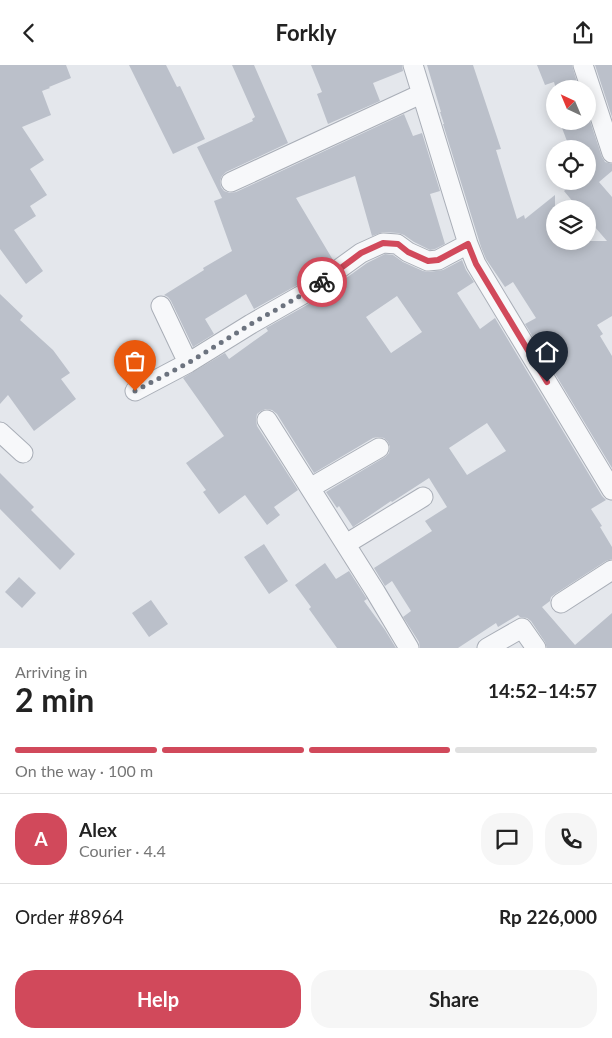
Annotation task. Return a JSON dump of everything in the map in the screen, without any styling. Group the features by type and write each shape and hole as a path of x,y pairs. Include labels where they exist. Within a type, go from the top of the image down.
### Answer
{"street":[{"path":"412,65 476,264 612,490"},
{"path":"583,65 612,153"},
{"path":"231,182 421,93"},
{"path":"135,391 188,363 307,292 361,253 383,243 398,244 408,252 428,261 438,260 468,244"},
{"path":"161,306 188,363"},
{"path":"267,420 346,544 409,648"},
{"path":"0,432 23,453"},
{"path":"310,488 379,448"},
{"path":"346,544 423,497"},
{"path":"561,603 612,570"},
{"path":"487,648 522,628 536,648"}],"building":[{"path":"0,65 66,65 71,78 42,91 51,115 22,127 44,160 30,169 47,195 30,206 36,216 14,230 43,271 26,284 0,249"},
{"path":"129,65 166,65 177,87 180,86 205,139 173,154"},
{"path":"232,65 254,65 288,143 226,172 220,181 224,191 236,192 404,114 413,136 422,133 440,191 430,194 445,244 430,250 398,233 383,232 372,236 355,176 296,198 333,260 301,283 254,309 246,294 205,319 214,334 193,347 171,301 164,295 232,251 214,201 222,198 197,147 253,121 252,119 255,117"},
{"path":"311,65 402,65 403,71 373,83 380,101 328,124 317,94 322,92"},
{"path":"427,65 473,65 501,149 496,150 517,219 524,215 525,219 546,202 546,250 596,250 596,241 607,241 596,228 596,200 572,200 564,191 596,190 596,140 567,140 563,130 593,130 602,157 605,162 612,164 612,171 599,182 612,197 612,316 597,325 603,334 600,336 612,356 612,468 525,324 536,318 513,282 505,287 486,259 443,124"},
{"path":"537,65 572,65 576,80 546,80 545,85"},
{"path":"595,65 612,65 612,117"},
{"path":"385,254 393,255 403,262 429,272 443,270 462,260 474,282 457,293 480,329 495,318 606,500 591,509 612,547 612,559 555,594 542,607 575,645 612,613 612,648 547,648 531,621 518,615 498,627 496,623 458,648 420,648 419,642 403,617 411,611 392,581 385,586 374,568 432,531 425,521 447,507 429,478 353,527 339,506 337,508 326,492 385,457 389,453 390,447 384,438 373,438 314,473 277,414 272,410 266,409 257,414 257,426 298,490 274,507 280,515 267,525 245,495 219,514 203,492 206,490 186,463 224,436 183,378 225,353 229,359 268,331 266,328 314,301 367,263","holes":["397,296 422,332 391,353 366,317","487,423 506,451 467,475 449,448"]},
{"path":"0,294 23,316 20,320 53,350 70,373 61,379 76,399 34,431 8,395 0,404"},
{"path":"0,473 34,507 31,510 75,554 60,570 0,509"},
{"path":"264,544 288,581 269,594 244,557"},
{"path":"325,563 336,579 349,571 367,599 364,601 396,648 337,648 309,609 311,607 295,585"},
{"path":"19,577 36,593 22,608 5,592"},
{"path":"151,600 168,624 149,637 132,613"}],"way so far":[{"path":"135,391 188,363 322,282"}],"route":[{"path":"322,282 361,253 383,243 398,244 408,252 428,261 438,260 468,244 476,264 547,382"}]}
